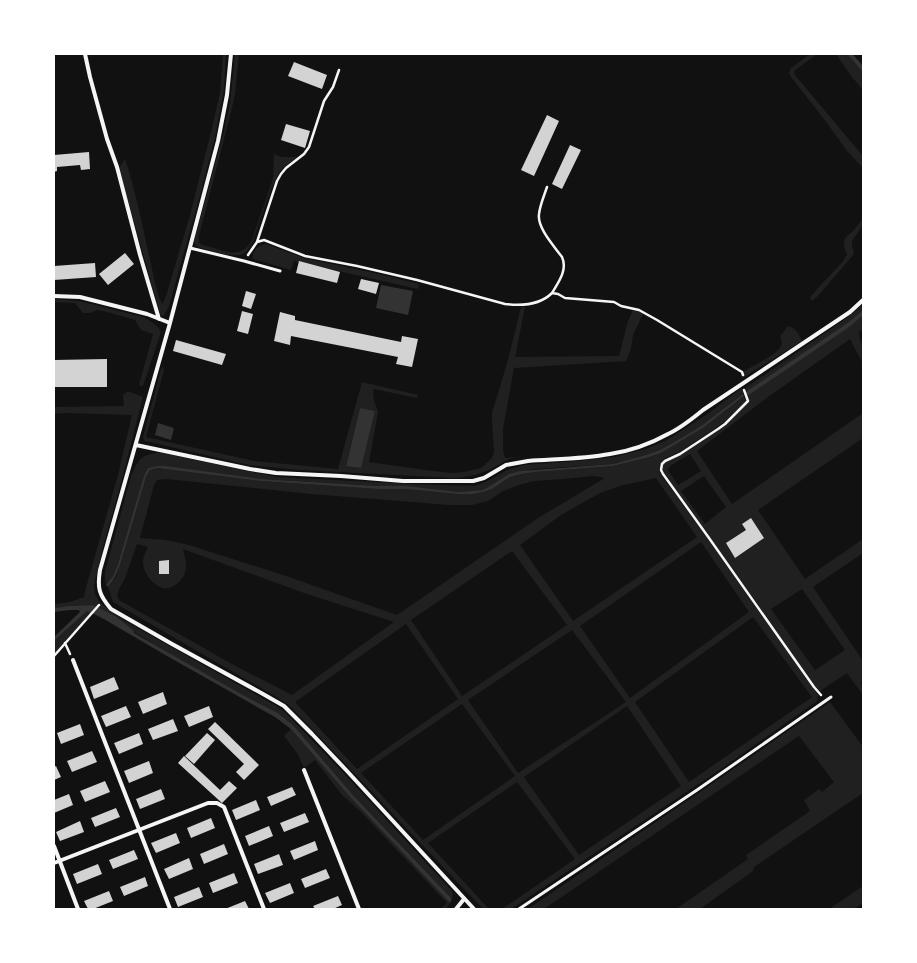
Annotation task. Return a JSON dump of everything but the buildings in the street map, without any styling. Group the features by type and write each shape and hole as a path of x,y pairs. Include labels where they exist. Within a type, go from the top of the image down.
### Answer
{"street":[{"path":"85,54 107,140 117,167 140,255 159,319"},
{"path":"231,54 227,95 218,141 170,323 100,570 98,581 99,589 103,600 111,609 284,706 347,771 474,909"},
{"path":"54,296 80,297 147,314 170,323"},
{"path":"136,445 276,473 403,481 473,481 484,478 506,466 528,460 610,454 634,448 669,434 684,425 743,383 850,312 863,300"},
{"path":"73,660 170,909"},
{"path":"304,770 359,909"},
{"path":"54,863 208,803 217,803 224,807 264,909"},
{"path":"54,846 78,909"},
{"path":"456,909 464,898"}],"lane":[{"path":"190,248 280,271"},
{"path":"519,909 697,790 831,697"}],"path":[{"path":"244,261 257,242 277,181 286,168 304,154 309,147 324,101 333,87 339,70"},
{"path":"257,242 264,240 305,256 364,267 505,304 530,304 549,297 564,270 564,262 562,257 542,229 539,221 539,214 547,187"},
{"path":"552,293 558,294 565,298 614,302 621,306 639,310 742,372 744,390 748,401 724,424 713,432 680,454 665,461 662,464 661,470 814,687 826,700"},
{"path":"54,656 98,606"}],"shaded area":[{"path":"223,54 226,54 224,89 216,133 169,306 164,316 162,316 160,314 119,168 125,159 136,196 156,288 162,304 167,293 190,215 207,148 220,93"},
{"path":"235,54 239,54 235,94 199,236 199,242 202,245 230,252 241,251 246,248 252,240 273,178 274,154 281,157 298,157 285,166 279,173 271,189 253,241 243,254 239,255 222,254 198,247 194,241 224,131 230,103"},
{"path":"810,54 817,54 794,71 795,75 863,156 863,168 847,151 789,74 790,69"},
{"path":"836,54 849,54 863,70 863,90 851,76"},
{"path":"863,218 863,225 852,241 854,254 812,301 810,297 844,260 847,254 844,247 844,240"},
{"path":"266,244 304,258 419,284 418,289 294,261 291,270 253,259 253,253 256,249"},
{"path":"381,285 413,291 408,315 376,308"},
{"path":"54,299 79,301 143,317 151,321 161,332 143,386 139,385 153,334 141,330 135,320 97,310 90,313 83,313 75,303 54,302"},
{"path":"863,305 863,311 846,325 747,392 746,387 844,320"},
{"path":"521,307 525,307 515,357 619,356 628,321 633,310 643,314 633,335 631,349 626,361 514,368 503,429 503,451 505,458 521,457 509,459 489,470 470,476 456,478 300,470 249,465 144,441 143,437 161,369 163,367 164,370 146,437 254,461 338,469 362,382 418,395 417,398 374,389 374,400 378,412 369,462 452,473 464,472 481,468 492,458 494,452 492,413 508,360","holes":["360,408 375,411 360,468 346,465"]},
{"path":"863,314 863,329 859,332 860,340 863,346 863,364 850,339 768,397 697,451 732,504 863,413 863,438 758,510 805,579 863,539 863,553 813,587 863,661 863,681 860,683 863,686 863,695 847,673 820,691 815,686 662,470 665,461 680,455 695,446 725,425 749,402 747,395 847,327","holes":["690,454 701,471 678,485 668,470 670,466","704,476 726,507 705,524 681,491","802,589 845,650 815,670 771,609"]},
{"path":"788,326 795,330 802,341 744,377 743,372 775,353 779,349 782,344 780,336"},
{"path":"742,388 743,394 701,426 660,450 613,464 535,469 509,474 483,490 458,492 407,486 378,486 261,479 157,466 148,468 118,564 113,576 106,585 105,582 105,572 131,476 139,461 150,454 162,453 276,477 475,486 492,479 507,470 524,465 614,457 646,449 667,440 706,415"},
{"path":"127,392 143,397 94,585 95,594 100,603 125,621 278,707 286,713 452,891 452,899 352,794 294,726 278,713 169,653 93,605 54,608 54,604 70,602 84,597 118,475 132,415 54,414 54,407 124,406 123,395"},
{"path":"743,394 744,396 703,428 661,453 613,466 521,474 510,477 492,489 473,494 261,481 157,468 150,470 146,477 120,565 112,582 108,587 106,585 113,576 118,564 144,476 148,468 165,466 261,479 378,486 407,486 458,492 483,490 509,474 521,471 613,464 660,450 701,426"},
{"path":"744,396 746,401 723,423 679,452 664,459 659,470 661,475 818,695 817,701 721,769 511,909 502,909 575,859 517,782 428,843 489,909 483,909 291,707 113,602 108,587 116,577 146,477 150,470 157,468 261,481 473,494 492,489 510,477 521,474 613,466 646,458 661,453 703,428","holes":["594,476 605,478 538,518 397,615 286,576 189,545 166,540 140,538 154,485 157,480 166,479 311,494 449,505 472,505 488,501 503,491 535,481","656,478 697,537 573,621 520,545 561,515 600,493 620,486","701,542 749,612 630,698 580,626","137,544 148,547 143,560 143,566 149,578 155,584 163,588 171,587 182,579 186,565 183,549 304,593 394,622 292,695 232,664 119,600 117,595 125,578","512,551 567,625 462,696 411,620","753,617 812,697 689,782 635,702","406,624 458,699 357,769 295,702","572,630 626,702 518,773 468,700","462,704 515,776 423,840 361,773","627,706 681,786 579,855 524,777"]},
{"path":"360,408 375,411 361,468 346,466"},
{"path":"158,423 174,428 171,440 155,435"},
{"path":"93,605 115,616 133,630 134,633 243,695 278,713 294,726 352,794 452,899 450,903 351,798 291,729 275,717 102,618 94,614 90,614 88,611 54,641 54,637 80,612 79,610 70,610 54,612 54,608"},
{"path":"88,611 90,614 54,654 54,641"},
{"path":"830,702 863,747 863,793 754,867 753,871 700,909 676,909 748,859 746,855 810,811 804,800 819,789 822,792 834,782 799,736 544,909 528,909 703,790"},
{"path":"291,729 351,798 450,903 446,909 441,909 447,903 360,811 342,795 315,760 304,768 297,753 284,736"},
{"path":"863,886 863,903 854,909 829,909"}],"waterway":[{"path":"850,54 863,69"},
{"path":"748,393 847,326 863,313"}]}
